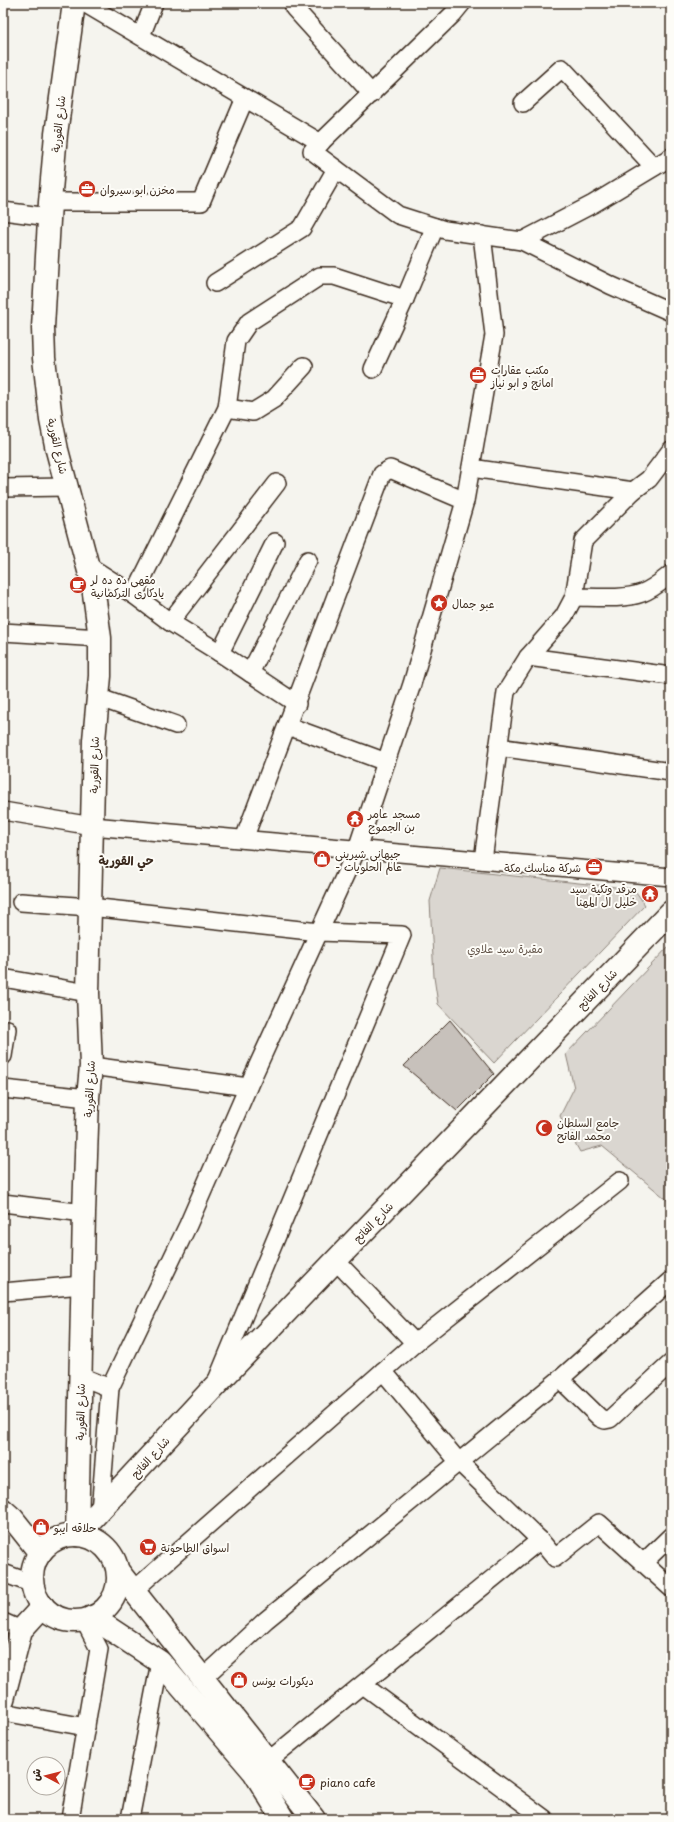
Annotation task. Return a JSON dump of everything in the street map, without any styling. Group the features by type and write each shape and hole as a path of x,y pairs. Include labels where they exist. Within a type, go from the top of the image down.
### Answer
{"street":[{"name":"شارع القورية","path":"74,3 57,126 49,210 43,328 44,358 51,420 97,609 100,638 100,676 94,740 88,993 91,1066 88,1098 84,1213 77,1534"},
{"path":"84,3 321,143"},
{"path":"141,36 154,3"},
{"path":"462,3 312,152 398,215 446,230 522,241 610,285 671,312"},
{"path":"294,8 372,94"},
{"path":"523,103 562,68 654,167"},
{"path":"3,211 200,202 245,98"},
{"path":"522,241 593,204 671,157"},
{"path":"215,283 302,228 336,169"},
{"path":"373,369 405,299 435,227"},
{"path":"100,1512 110,1388 188,1225 248,1087 357,849 412,684 465,501 494,335 482,235"},
{"path":"134,595 227,408 236,341 249,322 320,276 334,276 405,299"},
{"path":"227,408 253,412 274,398 304,366"},
{"path":"483,860 506,692 528,657 564,616 574,597 583,541 633,491 649,479 671,450"},
{"path":"471,468 633,491"},
{"path":"244,839 297,704 382,474 390,469 465,501"},
{"path":"170,622 277,483"},
{"path":"3,488 67,487"},
{"path":"220,653 275,542"},
{"path":"250,672 308,560"},
{"path":"87,565 134,595 170,622 250,672 297,704"},
{"path":"574,597 629,596 641,594 671,574"},
{"path":"3,632 100,638"},
{"path":"528,657 671,676"},
{"path":"97,697 176,725"},
{"path":"288,726 386,762"},
{"path":"498,747 671,772"},
{"path":"3,811 92,826 671,877"},
{"path":"21,902 90,907 319,932 402,935 214,1388"},
{"name":"شارع الفاتح","path":"77,1534 100,1512 214,1388 671,912"},
{"path":"3,978 88,993"},
{"path":"3,1056 7,1029"},
{"path":"91,1066 248,1087"},
{"path":"3,1089 88,1098"},
{"path":"133,1591 415,1343 620,1181"},
{"path":"3,1203 84,1213"},
{"path":"336,1261 415,1343"},
{"path":"203,1678 266,1620 458,1461 560,1380 671,1280"},
{"path":"3,1292 82,1285"},
{"path":"560,1380 600,1418 606,1420 610,1419 671,1363"},
{"path":"383,1371 458,1461 540,1540 555,1558 599,1523 671,1588"},
{"path":"80,1376 110,1388"},
{"path":"8,1514 46,1547"},
{"path":"118,1571 118,1583 110,1604 102,1612 88,1619 73,1621 51,1613 43,1606 37,1596 33,1584 35,1563 46,1547 64,1536 77,1534 92,1538 104,1546 113,1557 118,1571 203,1678 261,1767 283,1819"},
{"path":"643,1563 671,1536"},
{"path":"261,1767 540,1540"},
{"path":"3,1572 33,1584"},
{"path":"4,1688 12,1626 43,1606"},
{"path":"88,1619 160,1662 261,1767 314,1819"},
{"path":"70,1819 99,1649 88,1619"},
{"path":"130,1819 160,1662"},
{"path":"363,1685 545,1819"},
{"path":"3,1712 86,1727"}],"green space":[{"name":"مقبرة سيد علاوي","path":"440,868 634,889 645,905 494,1063 438,1004 434,977 430,901"},
{"path":"671,944 671,1203 602,1146 580,1152 560,1116 574,1088 566,1054"}],"building":[{"path":"450,1020 494,1074 457,1111 404,1066"}],"place":[{"name":"مخزن ابو سيروان","path":"87,189"},
{"name":"مكتب عقارات امانج و ابو نياز","path":"478,375"},
{"name":"مقهى ده ده لر يادكارى التركمانية","path":"78,585"},
{"name":"عبو جمال","path":"439,603"},
{"name":"مسجد عامر بن الجموح","path":"355,819"},
{"name":"جیهانی شیرینی - عالم الحلويات","path":"322,859"},
{"name":"شركة مناسك مكة","path":"594,867"},
{"name":"مرقد وتكية سيد خليل ال المهنا","path":"650,894"},
{"name":"جامع السلطان محمد الفاتح","path":"544,1128"},
{"name":"حلاقه ايبو","path":"41,1527"},
{"name":"اسواق الطاحونة","path":"148,1547"},
{"name":"ديكورات يونس","path":"239,1680"},
{"name":"piano cafe","path":"307,1782"}],"district":[{"name":"حي القورية","path":"126,860"}]}
